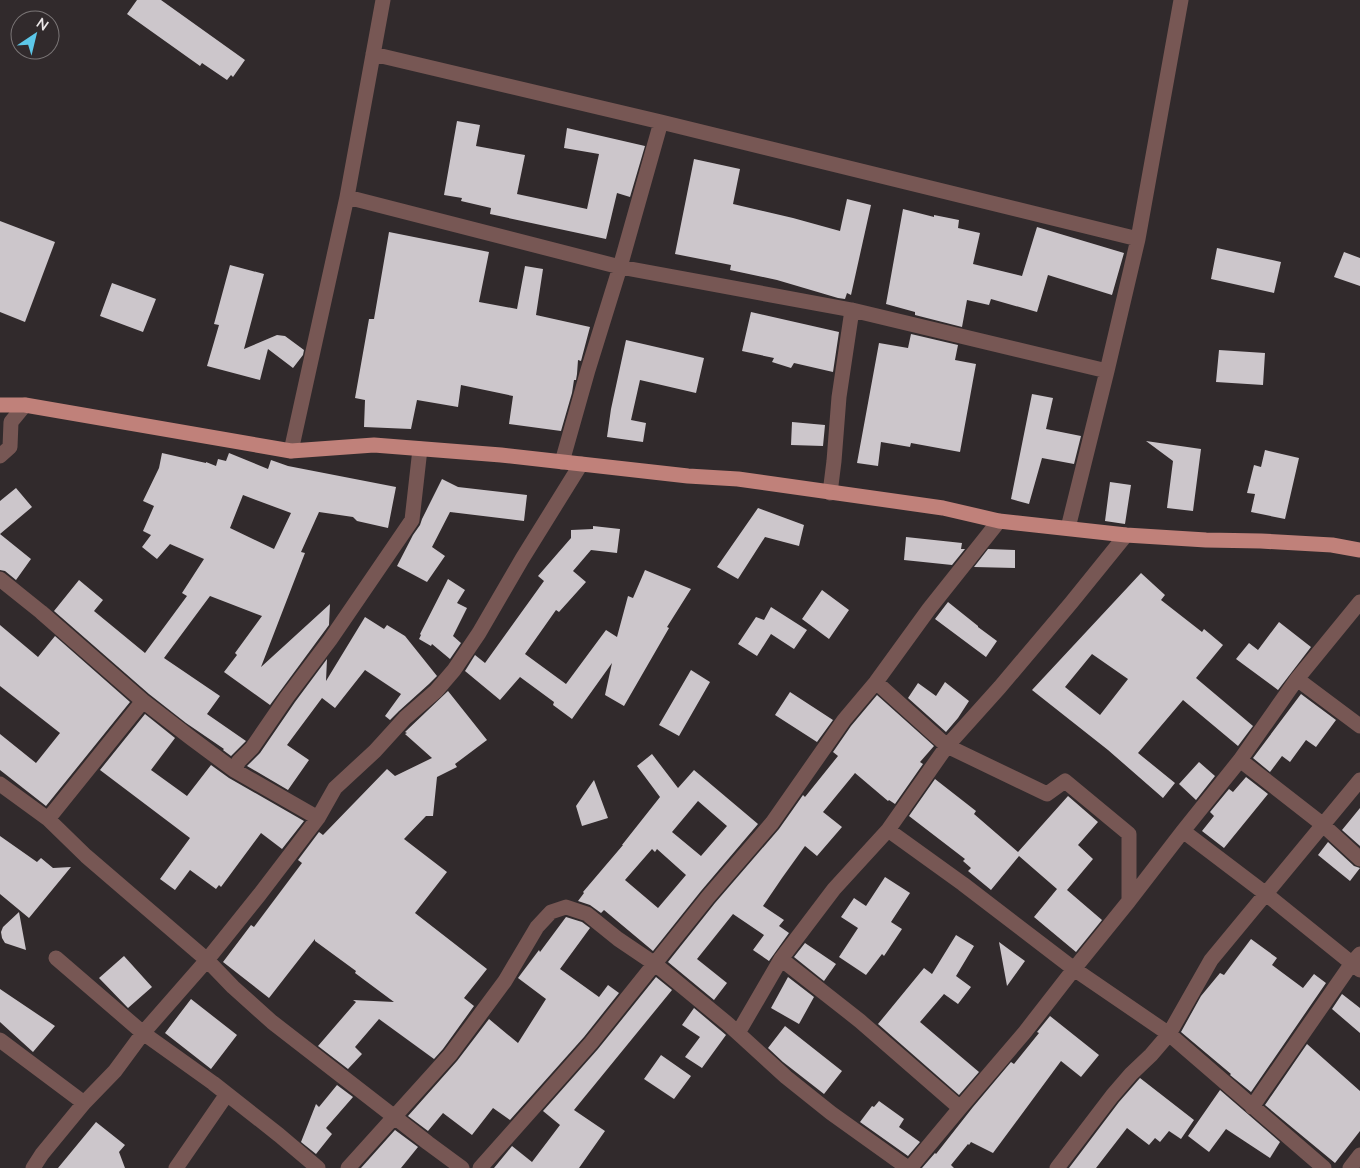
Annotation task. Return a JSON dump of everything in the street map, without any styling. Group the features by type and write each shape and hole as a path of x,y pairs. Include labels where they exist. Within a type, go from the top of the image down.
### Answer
{"main road":[{"path":"0,405 25,405 291,451 374,445 501,455 688,476 738,479 943,508 999,521 1126,535 1332,545 1360,550"}],"street":[{"path":"291,451 347,197 383,0"},
{"path":"1068,528 1138,239 1181,0"},
{"path":"373,54 661,122 1138,239"},
{"path":"562,462 661,122"},
{"path":"347,197 620,267 852,310 1107,371"},
{"path":"830,493 839,397 852,310"},
{"path":"0,456 10,447 11,422 25,405"},
{"path":"234,770 330,640 412,520 420,449"},
{"path":"33,1168 42,1154 115,1071 143,1033 207,960 260,894 318,818 335,788 375,751 405,718 436,691 454,670 479,633 581,464"},
{"path":"480,1168 592,1044 708,897 772,823 844,720 876,682 929,609 999,521"},
{"path":"738,1033 781,958 834,888 888,830 947,746 1065,610 1126,535"},
{"path":"0,580 41,612 143,701 234,770 318,818"},
{"path":"348,1168 456,1047 506,981 537,927 551,912 566,907 587,914 618,939 655,964 738,1033 786,1077 831,1113 909,1168 1025,1032 1240,760 1297,679 1360,602"},
{"path":"1297,679 1360,726"},
{"path":"876,682 947,746 1047,794 1064,781 1130,834 1129,901"},
{"path":"48,819 143,701"},
{"path":"1240,760 1322,824 1360,859"},
{"path":"1057,1168 1112,1096 1131,1074 1152,1055 1168,1034 1211,960 1360,780"},
{"path":"0,784 48,819 86,856 207,960 232,987 272,1022 394,1118 462,1168"},
{"path":"888,830 963,884 1074,969 1168,1034 1324,1168"},
{"path":"1183,831 1357,962 1252,1107"},
{"path":"56,958 143,1033 227,1094 280,1135 318,1168"},
{"path":"781,958 860,1021 960,1108"},
{"path":"0,1040 84,1104"},
{"path":"176,1168 227,1094"},
{"path":"1350,1168 1360,1155"}],"building":[{"path":"137,0 161,0 245,60 233,77 231,75 227,80 202,63 200,66 127,14"},
{"path":"457,121 480,125 476,146 525,155 517,194 587,209 599,154 564,148 567,128 645,146 630,197 617,193 606,239 490,214 491,208 461,201 462,198 444,195"},
{"path":"694,159 740,169 733,204 840,231 847,199 871,205 851,295 847,293 845,299 838,298 777,280 730,270 731,265 675,254"},
{"path":"903,209 934,217 934,215 959,220 958,228 980,233 973,264 1022,276 1037,227 1124,253 1112,295 1048,275 1037,312 991,299 989,305 967,300 962,327 915,315 915,312 886,304"},
{"path":"0,221 55,242 25,322 0,312"},
{"path":"389,232 489,252 479,302 517,309 525,266 543,269 536,315 590,327 581,361 578,360 576,380 574,380 561,431 509,424 513,396 461,385 458,407 417,400 411,429 364,427 365,400 355,398 369,319 374,319"},
{"path":"1217,248 1281,262 1274,293 1211,279"},
{"path":"1344,252 1360,258 1360,286 1334,277"},
{"path":"230,265 264,274 244,349 277,335 285,336 304,350 303,355 293,368 268,349 260,380 207,366 219,325 214,324"},
{"path":"112,283 156,299 143,332 100,316"},
{"path":"751,312 839,332 833,372 794,363 791,368 772,362 774,358 742,351"},
{"path":"911,334 958,345 955,360 976,364 960,452 911,443 910,447 881,442 878,466 857,463 879,343 908,348"},
{"path":"626,340 704,358 696,393 640,380 631,420 646,423 643,442 607,437"},
{"path":"1219,350 1265,353 1263,385 1216,382"},
{"path":"1032,394 1053,398 1046,429 1081,436 1074,464 1042,458 1029,504 1011,499"},
{"path":"792,422 825,425 823,446 791,445"},
{"path":"1146,441 1201,449 1193,511 1167,508 1173,461"},
{"path":"1265,450 1299,458 1285,519 1251,512 1255,494 1247,493 1254,465 1261,467"},
{"path":"162,453 206,462 216,466 218,459 226,461 229,453 268,469 271,460 288,466 396,487 388,528 357,521 353,517 319,512 301,552 305,553 261,667 330,604 329,625 270,705 224,672 237,655 235,653 262,616 210,596 164,658 220,696 207,714 246,741 231,756 149,694 54,611 79,580 103,600 94,611 145,653 187,596 182,593 204,559 170,544 157,559 142,547 151,535 143,531 154,506 143,501 159,468","holes":["243,495 291,513 274,549 230,528"]},
{"path":"442,479 458,487 527,495 524,521 450,512 432,547 445,556 427,582 397,566 420,525"},
{"path":"1110,482 1131,485 1125,524 1105,521"},
{"path":"16,488 32,507 0,534 0,501"},
{"path":"758,508 804,525 799,546 765,537 738,579 717,567"},
{"path":"593,526 620,529 617,553 591,550 573,571 586,582 559,612 556,610 525,654 566,684 606,630 617,637 628,596 633,598 645,570 691,589 667,627 669,628 624,706 605,695 612,663 572,719 553,705 554,702 520,677 500,700 465,671 475,655 485,663 544,581 538,576 571,538 571,530 593,529"},
{"path":"0,534 31,559 16,580 5,571 0,570"},
{"path":"906,537 962,543 961,549 965,549 952,565 904,560"},
{"path":"988,549 1015,550 1015,568 974,567"},
{"path":"1141,573 1165,595 1161,600 1202,632 1204,629 1223,645 1196,678 1253,726 1238,746 1183,700 1138,753 1175,783 1163,798 1108,750 1032,690","holes":["1092,654 1128,679 1100,715 1065,687"]},
{"path":"448,579 465,590 457,603 467,608 453,636 461,643 450,659 432,644 431,646 419,639"},
{"path":"822,590 849,610 829,639 802,619"},
{"path":"948,602 997,641 986,657 935,619"},
{"path":"771,607 807,630 794,649 771,634 757,656 738,644 756,617 764,620"},
{"path":"365,617 384,629 387,625 405,636 437,676 390,720 385,716 401,694 365,670 335,708 322,698 287,745 309,760 288,790 247,766 260,753 327,659 326,681"},
{"path":"1279,622 1311,647 1278,690 1236,659 1249,643 1258,650"},
{"path":"0,625 38,657 55,636 130,702 46,806 0,770 0,734 36,763 60,733 0,686"},
{"path":"691,670 710,682 679,736 659,725"},
{"path":"945,682 969,701 946,732 908,698 918,683 936,696"},
{"path":"448,691 487,740 455,764 457,767 437,777 433,816 426,816 404,839 447,872 415,913 487,969 464,998 474,1006 434,1059 379,1019 355,1047 362,1054 348,1069 318,1046 356,1002 353,1000 394,1002 355,973 356,971 315,941 315,939 269,998 223,962 251,925 254,927 302,863 298,860 319,832 323,835 387,769 395,776 432,758 405,732"},
{"path":"790,692 833,720 817,742 775,715"},
{"path":"1301,694 1336,720 1316,747 1306,740 1290,762 1282,756 1270,772 1253,758"},
{"path":"877,695 934,746 920,762 923,764 895,804 888,801 855,773 823,812 842,827 817,856 805,846 763,906 784,920 779,926 789,933 769,961 753,950 764,935 733,914 697,959 727,983 714,1000 668,962 715,903 779,829 803,795 805,797 838,756 833,752 851,726"},
{"path":"145,714 175,738 151,770 187,796 211,765 229,778 304,821 282,849 261,833 221,887 219,885 216,889 190,870 175,890 160,879 190,838 100,770"},
{"path":"652,754 678,788 694,770 758,824 653,951 604,910 601,913 590,905 578,901 583,892 660,797 637,766","holes":["698,801 727,826 701,856 672,832","652,849 655,852 657,849 686,875 658,908 625,880"]},
{"path":"1199,762 1215,776 1196,800 1179,784"},
{"path":"1246,777 1268,794 1224,848 1202,831 1214,816 1210,812 1229,789 1233,792"},
{"path":"935,779 976,811 974,814 1018,852 1068,796 1098,822 1078,845 1093,859 1067,890 1102,920 1076,952 1034,917 1057,889 1019,856 991,890 968,871 971,868 963,861 965,859 909,816"},
{"path":"594,780 608,818 582,826 576,806"},
{"path":"1360,808 1360,846 1342,830"},
{"path":"0,836 37,862 41,858 53,868 71,867 29,918 0,894"},
{"path":"1328,842 1354,866 1360,868 1350,881 1318,855"},
{"path":"885,877 910,893 891,922 902,929 884,956 882,954 866,975 839,957 858,928 841,917 854,898 866,906"},
{"path":"19,912 26,950 5,943 2,938 1,932 3,927"},
{"path":"566,917 582,922 590,928 560,969 599,997 608,985 619,993 584,1037 510,1120 493,1108 472,1135 443,1113 428,1131 408,1116 457,1061 489,1019 518,1043 546,999 518,978"},
{"path":"956,935 974,946 956,976 971,987 958,1004 944,994 920,1022 979,1072 959,1095 878,1024 924,968 932,974"},
{"path":"1251,939 1277,958 1272,965 1303,988 1314,974 1326,983 1251,1092 1181,1032 1201,996 1220,973 1224,975"},
{"path":"999,942 1025,961 1007,986"},
{"path":"805,943 836,964 824,981 794,957"},
{"path":"124,956 152,987 128,1008 99,978"},
{"path":"656,977 672,990 574,1110 605,1131 579,1168 494,1168 512,1146 532,1162 560,1125 543,1111 598,1049"},
{"path":"788,977 814,997 799,1024 771,1008"},
{"path":"0,989 55,1026 33,1052 0,1022"},
{"path":"1342,994 1360,1008 1360,1033 1332,1009"},
{"path":"191,999 237,1035 211,1069 165,1033"},
{"path":"694,1008 726,1035 702,1068 685,1057 700,1037 682,1025"},
{"path":"1050,1016 1099,1055 1081,1077 1061,1061 993,1153 971,1142 951,1165 954,1168 922,1168 936,1154 1011,1062 1014,1064"},
{"path":"785,1026 842,1071 824,1094 768,1048"},
{"path":"1307,1044 1360,1091 1360,1131 1335,1163 1265,1105"},
{"path":"661,1055 691,1076 674,1099 644,1079"},
{"path":"1140,1078 1194,1120 1181,1139 1169,1131 1160,1142 1155,1138 1149,1145 1127,1128 1096,1168 1069,1168 1119,1102"},
{"path":"337,1085 353,1097 326,1128 332,1134 316,1154 301,1142 316,1104 319,1107"},
{"path":"1220,1090 1280,1142 1270,1158 1226,1129 1209,1152 1188,1136"},
{"path":"879,1101 904,1119 899,1127 920,1142 908,1156 860,1122 872,1106 874,1107"},
{"path":"96,1122 125,1145 119,1152 125,1168 58,1168"},
{"path":"395,1130 418,1147 401,1168 361,1168"}]}
